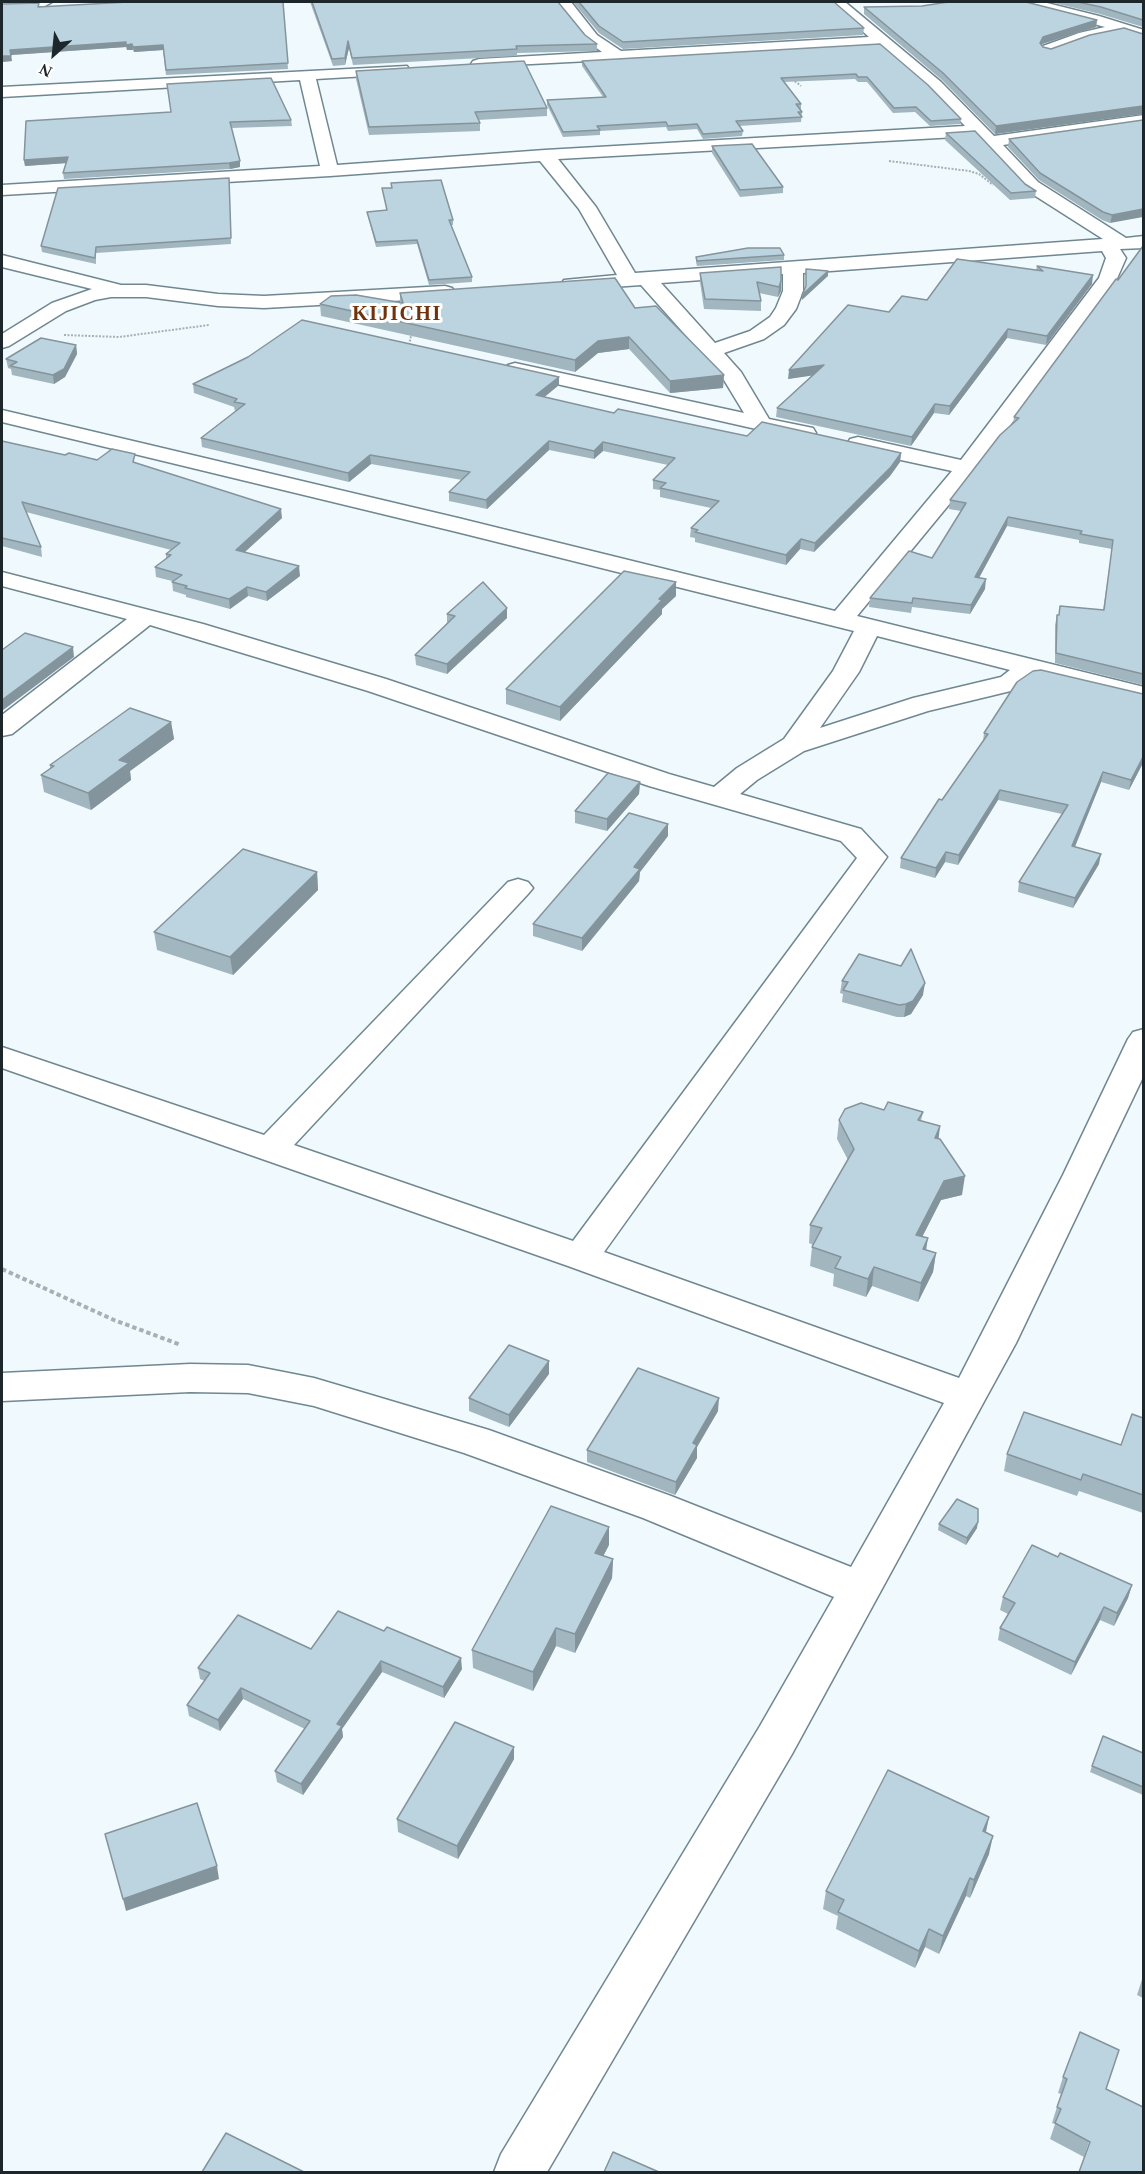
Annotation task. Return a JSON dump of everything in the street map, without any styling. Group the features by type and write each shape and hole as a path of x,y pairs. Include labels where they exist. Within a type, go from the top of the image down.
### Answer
{"street":[{"path":"2,3 45,2"},
{"path":"563,2 572,10 592,38 618,56"},
{"path":"1027,2 1143,35"},
{"path":"841,5 866,8"},
{"path":"841,5 935,86 976,131 991,142 1032,186 1120,252"},
{"path":"1049,49 1084,36 1123,28"},
{"path":"462,65 885,41"},
{"path":"2,92 414,68"},
{"path":"307,74 330,171"},
{"path":"991,142 1143,120"},
{"path":"2,190 330,171 545,155 976,131"},
{"path":"545,155 586,207 637,279 730,372 761,423"},
{"path":"549,285 793,267 1120,252 1143,242"},
{"path":"841,619 966,468 1102,289 1120,252"},
{"path":"2,261 121,290 218,300 276,302 459,291"},
{"path":"711,351 757,335 777,321 786,309 793,291 793,267"},
{"path":"4,340 78,299 101,292 121,290"},
{"path":"218,300 296,320"},
{"path":"491,363 966,468"},
{"path":"2,416 841,619 1143,695"},
{"path":"2,579 194,629 378,685 567,750 851,835 872,857 581,1257"},
{"path":"2,728 145,617"},
{"path":"794,745 846,672 869,626"},
{"path":"719,797 747,774 794,745 922,704 984,691 1010,682 1022,673 1042,669"},
{"path":"270,1150 388,1028 518,888"},
{"path":"519,2172 777,1740 968,1396 997,1343 1140,1053"},
{"path":"2,1057 581,1257 968,1396"},
{"path":"2,1387 190,1378 248,1379 314,1392 475,1441 657,1507 860,1589"}],"path":[{"path":"880,160 969,171 979,174 992,185 1001,187 1032,186"},
{"path":"4,340 69,335 119,337 211,324"},
{"path":"409,345 411,336 420,330"},
{"path":"2,1269 114,1320 188,1348"}],"building":[{"path":"128,2 283,2 288,63 166,70 163,45 133,47 132,44 126,45 126,42 10,50 11,56 2,56 2,4 39,3 38,7"},
{"path":"312,2 558,2 585,35 597,44 516,46 517,49 352,58 348,41 345,58 332,59"},
{"path":"579,2 834,2 864,28 623,42 599,26"},
{"path":"948,2 1026,2 1097,20 1043,37 1040,43 1043,47 1051,49 1090,35 1124,28 1143,34 1143,106 996,126 943,73 864,7 922,6"},
{"path":"1078,2 1143,2 1143,20 1101,7"},
{"path":"880,44 928,85 961,119 931,121 916,107 894,108 867,77 858,77 856,74 781,78 801,104 796,104 802,112 798,112 802,117 736,121 743,131 703,134 697,124 668,126 666,122 597,126 600,130 563,132 547,100 606,97 582,61"},
{"path":"524,61 547,108 475,112 480,123 369,127 356,71"},
{"path":"271,78 291,120 230,122 240,161 63,173 68,157 24,160 26,121 171,112 167,84"},
{"path":"1143,120 1143,209 1112,215 1103,212 1040,173 1009,139"},
{"path":"975,131 1025,184 1036,191 1011,193 946,133"},
{"path":"752,144 783,187 740,190 712,146"},
{"path":"229,178 231,238 96,247 95,258 41,246 58,188"},
{"path":"441,180 453,220 449,220 472,277 429,280 417,240 376,242 367,212 387,210 382,188 392,188 391,183"},
{"path":"1143,246 1143,674 1056,653 1057,615 1059,615 1060,606 1104,610 1113,540 1080,534 1082,531 1008,517 975,577 986,579 971,605 913,598 912,603 870,598 909,551 932,558 966,503 950,500 1000,435 1019,418 1014,417"},
{"path":"748,248 780,248 784,255 697,261 696,257"},
{"path":"957,259 1043,271 1037,266 1093,275 1047,336 1008,329 950,406 935,404 912,437 777,408 824,365 789,370 848,305 889,312 902,296 927,300"},
{"path":"781,267 779,287 757,282 761,301 705,299 700,273"},
{"path":"806,269 828,271 802,295 806,286"},
{"path":"615,278 635,308 656,306 724,375 670,381 629,337 598,341 575,360 320,304 331,296 356,295 403,303 400,293"},
{"path":"302,320 559,377 536,395 614,413 618,409 747,436 762,422 901,453 891,467 815,543 801,539 786,555 695,532 698,530 691,528 719,501 660,488 666,483 653,480 675,458 603,442 594,451 549,441 486,500 449,492 470,472 370,455 348,473 201,438 245,404 234,402 237,399 193,384 248,357"},
{"path":"41,338 76,345 64,369 53,375 10,366 17,362 6,359"},
{"path":"2,441 97,460 112,449 135,454 133,462 281,509 236,550 299,566 266,592 247,587 229,599 185,588 187,586 172,582 182,575 155,567 171,555 166,554 180,543 22,502 41,547 2,538"},
{"path":"624,571 676,582 659,599 662,600 560,707 506,689"},
{"path":"483,582 507,608 447,664 415,655 455,616 447,614"},
{"path":"25,633 73,647 2,700 2,650"},
{"path":"1041,670 1143,694 1143,757 1131,780 1103,772 1072,846 1101,854 1075,898 1019,882 1068,805 1000,790 959,855 946,852 936,868 901,858 939,799 942,800 988,734 984,733 1017,682 1033,671"},
{"path":"130,708 171,722 119,760 129,763 88,793 41,775 54,766 50,765"},
{"path":"608,773 640,782 607,819 575,811"},
{"path":"629,813 668,824 634,867 640,869 582,938 533,924"},
{"path":"243,849 317,872 230,957 154,932"},
{"path":"911,949 925,983 913,1001 899,1005 843,990 848,982 842,981 859,954 901,966"},
{"path":"888,1102 923,1112 918,1120 940,1126 935,1138 940,1139 965,1176 944,1181 916,1235 928,1238 923,1249 936,1253 921,1283 874,1267 868,1279 835,1268 841,1257 812,1247 822,1228 810,1225 854,1149 839,1120 845,1109 861,1103 884,1110"},
{"path":"509,1345 549,1361 509,1415 469,1398"},
{"path":"638,1368 719,1398 693,1443 697,1445 676,1482 587,1450"},
{"path":"1024,1412 1121,1445 1132,1414 1143,1418 1143,1495 1083,1474 1081,1480 1007,1454"},
{"path":"957,1499 978,1509 978,1522 967,1538 939,1524"},
{"path":"551,1506 609,1527 595,1553 613,1559 575,1634 556,1628 533,1672 472,1650"},
{"path":"1032,1545 1058,1557 1060,1553 1132,1585 1117,1613 1104,1607 1075,1662 1000,1628 1015,1603 1003,1597"},
{"path":"338,1611 384,1631 387,1627 461,1658 443,1687 381,1661 337,1724 342,1726 301,1784 275,1771 310,1721 241,1688 218,1720 187,1705 210,1673 198,1668 238,1615 311,1649"},
{"path":"455,1722 514,1747 457,1846 397,1819"},
{"path":"1103,1736 1143,1753 1143,1787 1092,1766"},
{"path":"888,1770 989,1817 983,1831 993,1836 974,1880 970,1878 943,1936 929,1929 919,1951 838,1912 844,1900 826,1891"},
{"path":"197,1803 217,1866 123,1899 105,1834"},
{"path":"1080,2032 1119,2050 1106,2089 1143,2107 1143,2172 1079,2172 1090,2142 1055,2123 1061,2109 1057,2107 1067,2079 1063,2077"},
{"path":"226,2133 304,2172 202,2172"},
{"path":"613,2152 659,2172 604,2172"}],"district":[{"name":"KIJICHI","path":"397,315"}]}
